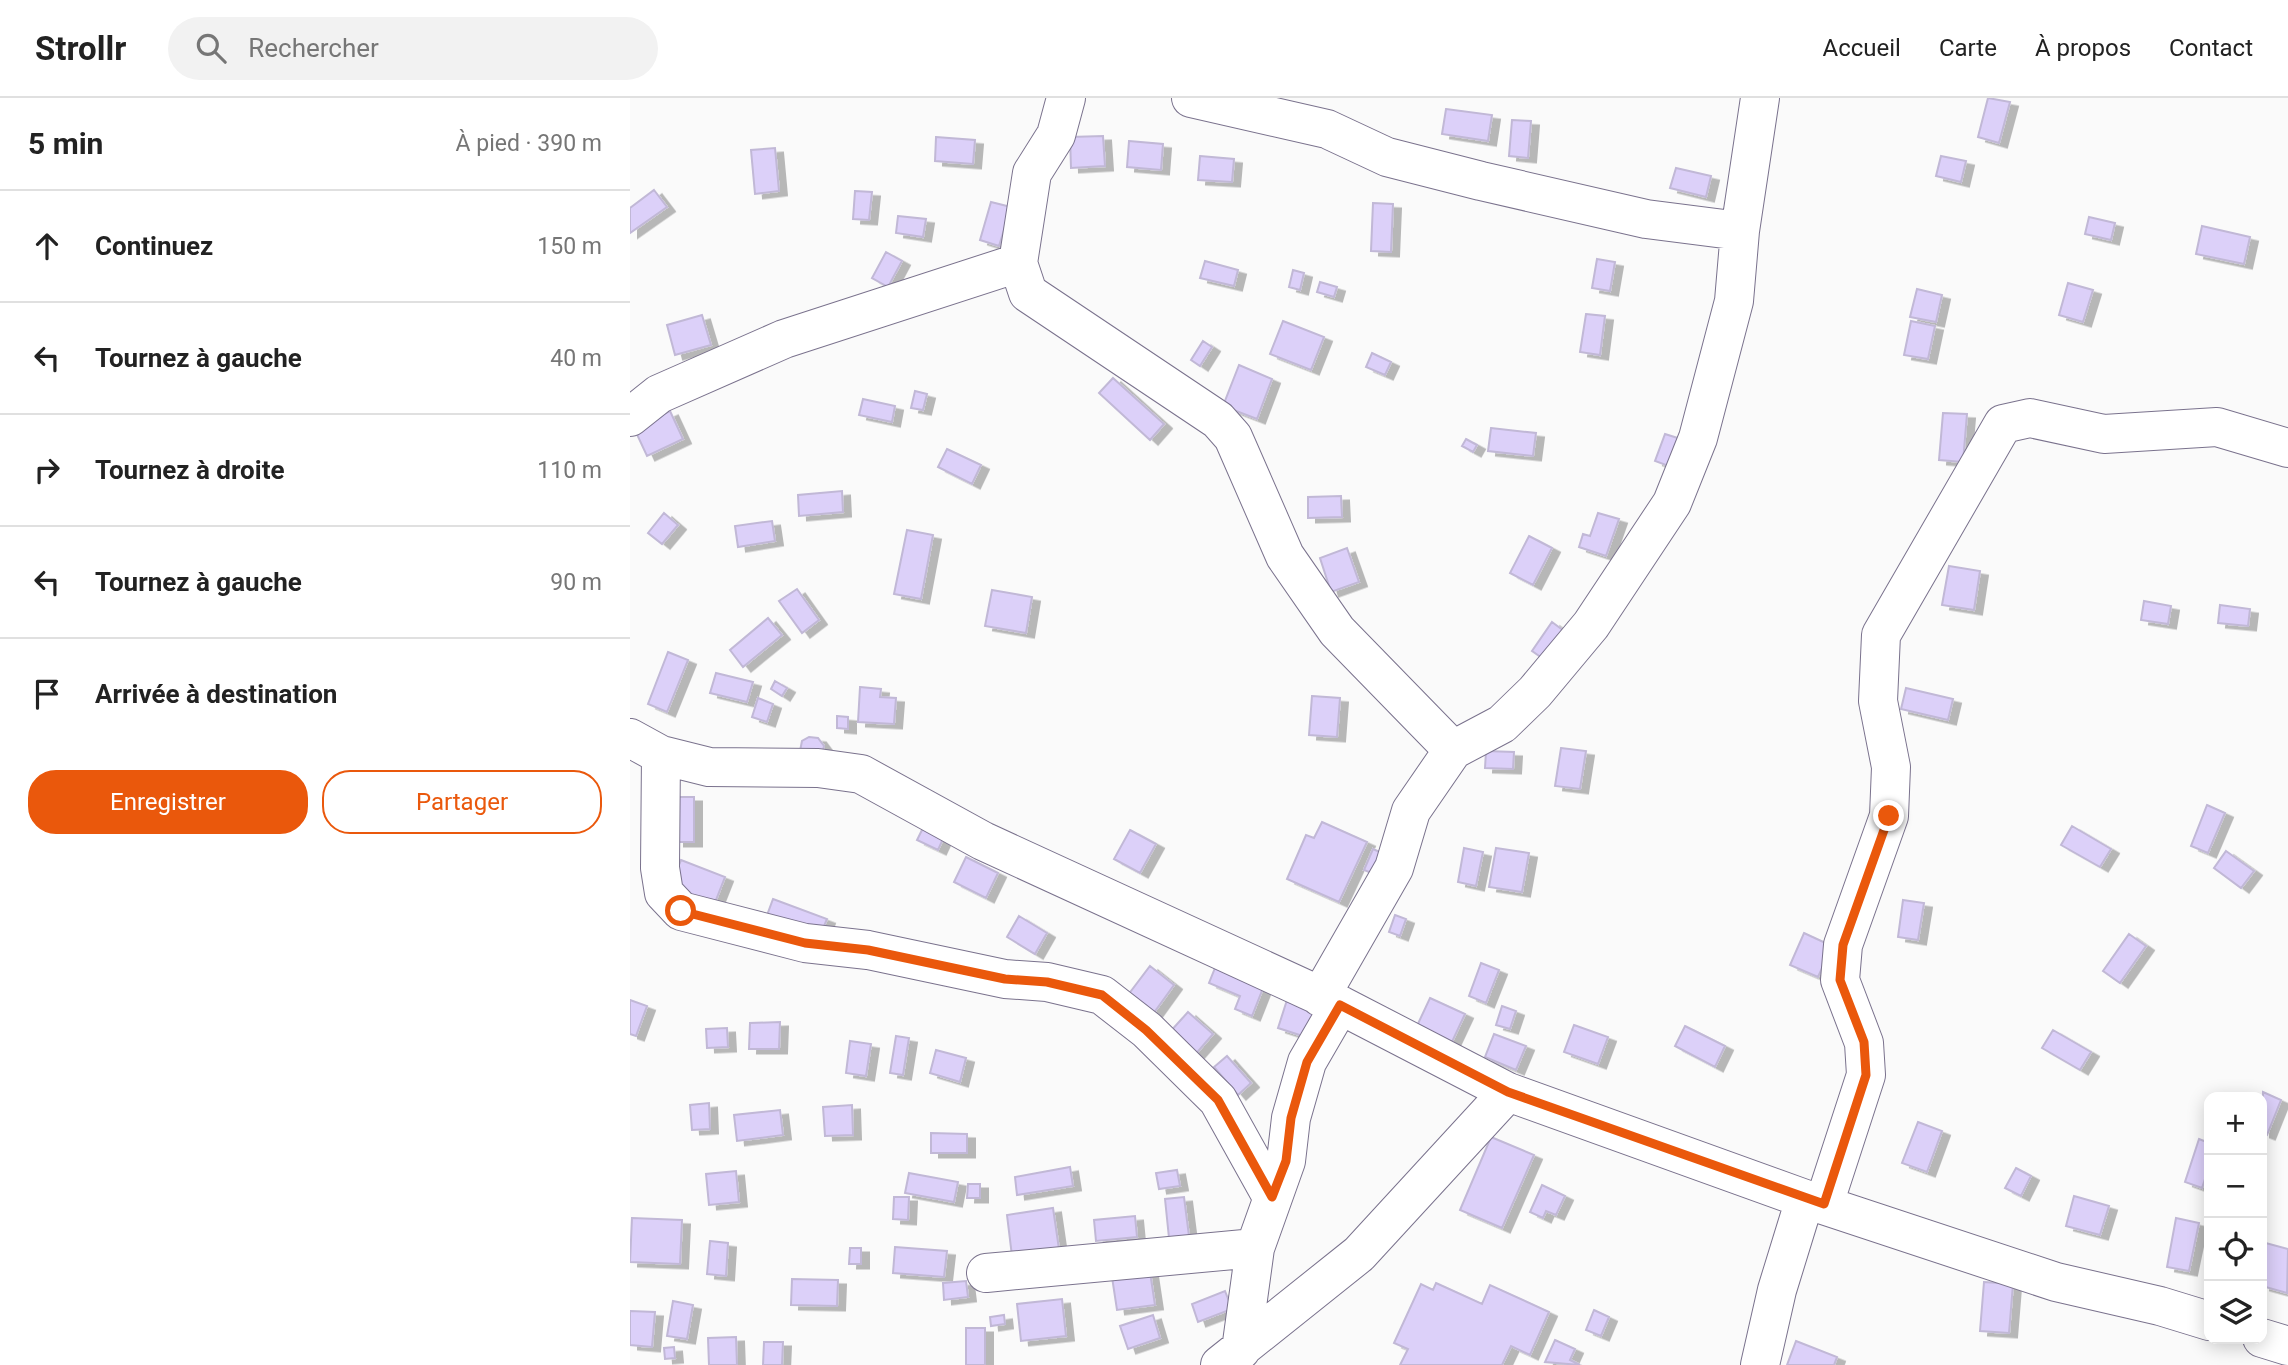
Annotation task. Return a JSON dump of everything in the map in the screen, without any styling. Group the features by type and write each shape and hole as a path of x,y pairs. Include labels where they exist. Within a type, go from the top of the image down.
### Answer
{"street":[{"path":"1066,98 1056,135 1032,173 1018,263 1028,293 1218,420 1233,437 1285,556 1337,631 1453,750"},
{"path":"1191,98 1327,129 1387,157 1481,181 1646,219 1740,232"},
{"path":"1231,1357 1255,1248 1286,1161 1291,1118 1307,1062 1330,1001 1394,868 1411,811 1453,750 1502,724 1535,692 1591,625 1672,503 1698,438 1734,301 1740,232 1760,98"},
{"path":"630,417 659,394 785,339 1018,263"},
{"path":"1760,1365 1777,1290 1866,1075 1864,1042 1840,980 1843,945 1889,816 1891,767 1878,701 1881,635 2003,424 2030,418 2104,434 2217,427 2288,448"},
{"path":"1272,1197 1218,1100 1146,1030 1102,995 1047,982 1005,979 868,950 805,943 681,911 664,893 645,747 709,766 818,768 862,774 983,841 1330,1001 1508,1092 1814,1201 2056,1282 2160,1306 2204,1319"},
{"path":"1231,1357 1359,1254 1508,1092"},
{"path":"986,1273 1255,1248"}],"building":[{"path":"1988,98 2010,102 1999,143 1978,137"},
{"path":"1446,109 1492,115 1488,141 1442,134"},
{"path":"1512,120 1531,121 1528,158 1509,156"},
{"path":"1103,136 1105,166 1071,168 1070,137"},
{"path":"936,137 975,140 973,164 935,161"},
{"path":"1129,141 1163,144 1161,170 1127,167"},
{"path":"775,148 779,191 755,194 751,150"},
{"path":"1200,156 1234,159 1232,182 1198,180"},
{"path":"1941,156 1966,161 1961,182 1936,176"},
{"path":"1676,168 1711,176 1706,197 1670,188"},
{"path":"654,190 667,207 630,233 630,208"},
{"path":"855,191 872,192 869,220 853,219"},
{"path":"991,202 1011,207 999,246 980,240"},
{"path":"1373,203 1393,204 1391,252 1371,251"},
{"path":"898,216 926,219 923,237 896,233"},
{"path":"2089,217 2115,223 2111,240 2085,234"},
{"path":"2202,226 2250,237 2244,264 2196,254"},
{"path":"886,252 902,261 888,287 872,278"},
{"path":"1597,259 1615,262 1610,291 1592,288"},
{"path":"1205,261 1238,270 1234,286 1200,278"},
{"path":"1293,270 1304,273 1300,290 1289,287"},
{"path":"1320,282 1337,287 1334,297 1317,292"},
{"path":"2068,283 2093,290 2083,322 2059,315"},
{"path":"1917,289 1942,295 1936,322 1910,317"},
{"path":"1586,314 1605,316 1600,355 1580,352"},
{"path":"702,315 711,345 675,355 667,325"},
{"path":"1283,321 1324,337 1311,370 1270,354"},
{"path":"1911,321 1935,326 1928,359 1904,355"},
{"path":"1203,341 1212,347 1200,366 1191,360"},
{"path":"1372,353 1391,362 1385,375 1366,367"},
{"path":"1239,365 1272,379 1257,419 1223,406"},
{"path":"1113,378 1164,424 1150,440 1099,393"},
{"path":"915,391 927,394 923,410 911,408"},
{"path":"863,399 895,406 892,422 859,415"},
{"path":"670,411 683,439 647,456 634,428"},
{"path":"1943,413 1967,414 1963,462 1939,460"},
{"path":"1491,428 1536,433 1533,456 1488,451"},
{"path":"1665,434 1684,440 1674,468 1655,461"},
{"path":"1466,439 1477,445 1473,452 1462,446"},
{"path":"947,449 981,465 972,484 938,467"},
{"path":"842,491 843,512 799,516 798,495"},
{"path":"1341,496 1342,517 1308,518 1308,497"},
{"path":"664,513 678,525 662,544 648,533"},
{"path":"1598,513 1619,519 1606,556 1579,547 1583,534 1590,536"},
{"path":"772,521 775,541 738,547 735,526"},
{"path":"907,530 933,535 921,599 894,594"},
{"path":"1529,536 1552,548 1533,585 1510,573"},
{"path":"1347,548 1359,582 1331,592 1320,558"},
{"path":"1949,566 1980,571 1974,610 1942,605"},
{"path":"797,589 819,620 802,633 779,601"},
{"path":"992,590 1032,597 1026,633 985,626"},
{"path":"2144,601 2171,606 2168,624 2141,620"},
{"path":"2220,605 2250,609 2248,626 2218,623"},
{"path":"768,618 782,635 743,667 730,650"},
{"path":"1552,622 1568,634 1548,662 1532,651"},
{"path":"668,652 688,660 667,712 648,704"},
{"path":"716,673 753,682 747,702 710,693"},
{"path":"775,681 787,688 782,696 771,689"},
{"path":"860,687 881,689 880,697 896,698 894,724 858,722"},
{"path":"1906,688 1953,699 1948,720 1901,709"},
{"path":"1312,696 1340,698 1337,737 1309,735"},
{"path":"758,698 773,704 767,722 752,717"},
{"path":"837,716 848,717 848,729 837,728"},
{"path":"809,737 818,738 824,746 822,755 800,751 802,741"},
{"path":"1561,748 1586,751 1580,789 1555,786"},
{"path":"1486,751 1514,752 1513,769 1485,768"},
{"path":"676,797 694,797 694,842 676,842"},
{"path":"2207,805 2225,813 2208,853 2191,846"},
{"path":"1322,822 1367,842 1339,902 1287,879 1306,835 1314,838"},
{"path":"2072,826 2111,849 2100,867 2061,845"},
{"path":"923,828 943,839 938,850 917,840"},
{"path":"1130,830 1156,844 1140,873 1114,859"},
{"path":"1464,848 1483,852 1476,886 1458,882"},
{"path":"1496,848 1529,853 1522,892 1489,887"},
{"path":"1373,849 1391,857 1381,877 1364,870"},
{"path":"2226,851 2254,871 2241,888 2214,868"},
{"path":"966,857 998,873 986,898 954,882"},
{"path":"681,860 725,877 714,905 670,887"},
{"path":"773,899 827,919 819,938 766,918"},
{"path":"1903,900 1924,903 1918,940 1898,937"},
{"path":"1395,915 1406,919 1400,936 1389,932"},
{"path":"1019,916 1047,933 1035,954 1007,937"},
{"path":"1804,933 1832,946 1818,977 1790,965"},
{"path":"2129,934 2146,946 2120,983 2103,971"},
{"path":"1217,963 1265,983 1252,1016 1235,1009 1240,996 1209,983"},
{"path":"1481,963 1499,970 1486,1003 1469,996"},
{"path":"1150,966 1174,985 1153,1014 1128,995"},
{"path":"1430,998 1465,1014 1451,1044 1416,1028"},
{"path":"630,1000 647,1006 636,1036 630,1034"},
{"path":"1287,1000 1321,1011 1312,1039 1278,1028"},
{"path":"1502,1006 1516,1011 1510,1029 1496,1025"},
{"path":"1188,1012 1213,1034 1194,1056 1169,1033"},
{"path":"780,1022 779,1049 749,1049 750,1023"},
{"path":"1574,1025 1608,1037 1598,1064 1564,1052"},
{"path":"1685,1026 1725,1046 1715,1067 1675,1046"},
{"path":"727,1028 728,1047 707,1048 706,1029"},
{"path":"2053,1030 2091,1052 2080,1070 2042,1048"},
{"path":"1494,1034 1526,1046 1516,1070 1485,1057"},
{"path":"896,1036 909,1038 903,1075 890,1073"},
{"path":"850,1041 871,1044 866,1076 846,1073"},
{"path":"936,1050 966,1058 960,1082 930,1073"},
{"path":"1227,1056 1251,1083 1238,1095 1214,1067"},
{"path":"2267,1094 2281,1100 2267,1135"},
{"path":"709,1103 710,1129 692,1130 690,1105"},
{"path":"852,1105 853,1135 825,1136 823,1107"},
{"path":"780,1110 783,1135 737,1141 734,1115"},
{"path":"1918,1122 1942,1131 1927,1172 1902,1163"},
{"path":"931,1133 967,1134 967,1153 931,1153"},
{"path":"1491,1137 1534,1155 1502,1228 1460,1210"},
{"path":"2199,1139 2204,1141 2204,1182 2202,1188 2185,1182"},
{"path":"1070,1167 1073,1186 1017,1195 1015,1177"},
{"path":"2016,1168 2031,1176 2021,1196 2005,1188"},
{"path":"1177,1170 1180,1186 1159,1189 1156,1173"},
{"path":"736,1171 739,1202 709,1205 706,1174"},
{"path":"909,1173 958,1182 954,1202 905,1193"},
{"path":"968,1184 980,1184 980,1198 967,1198"},
{"path":"1542,1185 1565,1196 1556,1215 1546,1211 1543,1218 1530,1212"},
{"path":"2074,1196 2109,1206 2100,1235 2066,1226"},
{"path":"894,1197 909,1197 908,1220 893,1219"},
{"path":"1184,1197 1189,1236 1169,1238 1165,1199"},
{"path":"1053,1208 1059,1249 1012,1256 1007,1215"},
{"path":"1135,1216 1137,1237 1096,1241 1094,1220"},
{"path":"632,1218 682,1220 680,1264 630,1262"},
{"path":"2176,1218 2199,1223 2189,1271 2167,1267"},
{"path":"710,1241 728,1243 726,1276 707,1274"},
{"path":"2267,1243 2288,1249 2287,1293 2267,1287"},
{"path":"895,1247 947,1251 944,1277 893,1273"},
{"path":"850,1248 861,1248 861,1264 849,1264"},
{"path":"1150,1272 1155,1305 1117,1310 1112,1277"},
{"path":"792,1279 838,1280 837,1306 791,1305"},
{"path":"966,1281 968,1297 944,1300 943,1283"},
{"path":"1984,1282 2013,1284 2009,1333 1980,1331"},
{"path":"1436,1283 1482,1304 1490,1285 1549,1312 1530,1355 1511,1346 1502,1365 1400,1365 1408,1349 1394,1343 1421,1284 1433,1290"},
{"path":"1225,1291 1232,1309 1198,1322 1192,1304"},
{"path":"1062,1299 1066,1336 1021,1341 1017,1304"},
{"path":"673,1301 693,1305 687,1339 667,1336"},
{"path":"1594,1310 1609,1317 1601,1336 1586,1330"},
{"path":"630,1311 655,1312 652,1347 630,1345"},
{"path":"1004,1315 1005,1324 991,1326 990,1317"},
{"path":"1153,1315 1160,1338 1128,1349 1120,1326"},
{"path":"966,1328 985,1328 985,1365 966,1365"},
{"path":"736,1337 737,1365 709,1365 708,1338"},
{"path":"1555,1340 1575,1349 1570,1360 1580,1365 1545,1362"},
{"path":"1796,1341 1837,1357 1834,1365 1787,1365"},
{"path":"764,1342 783,1342 782,1365 763,1365"},
{"path":"674,1347 675,1358 665,1359 664,1348"}],"route":[{"path":"681,911 805,943 868,950 1005,979 1047,982 1102,995 1146,1030 1218,1100 1247,1147 1272,1197 1286,1161 1291,1118 1307,1062 1340,1005 1508,1092 1824,1204 1866,1075 1864,1042 1840,980 1843,945 1889,816"}]}
